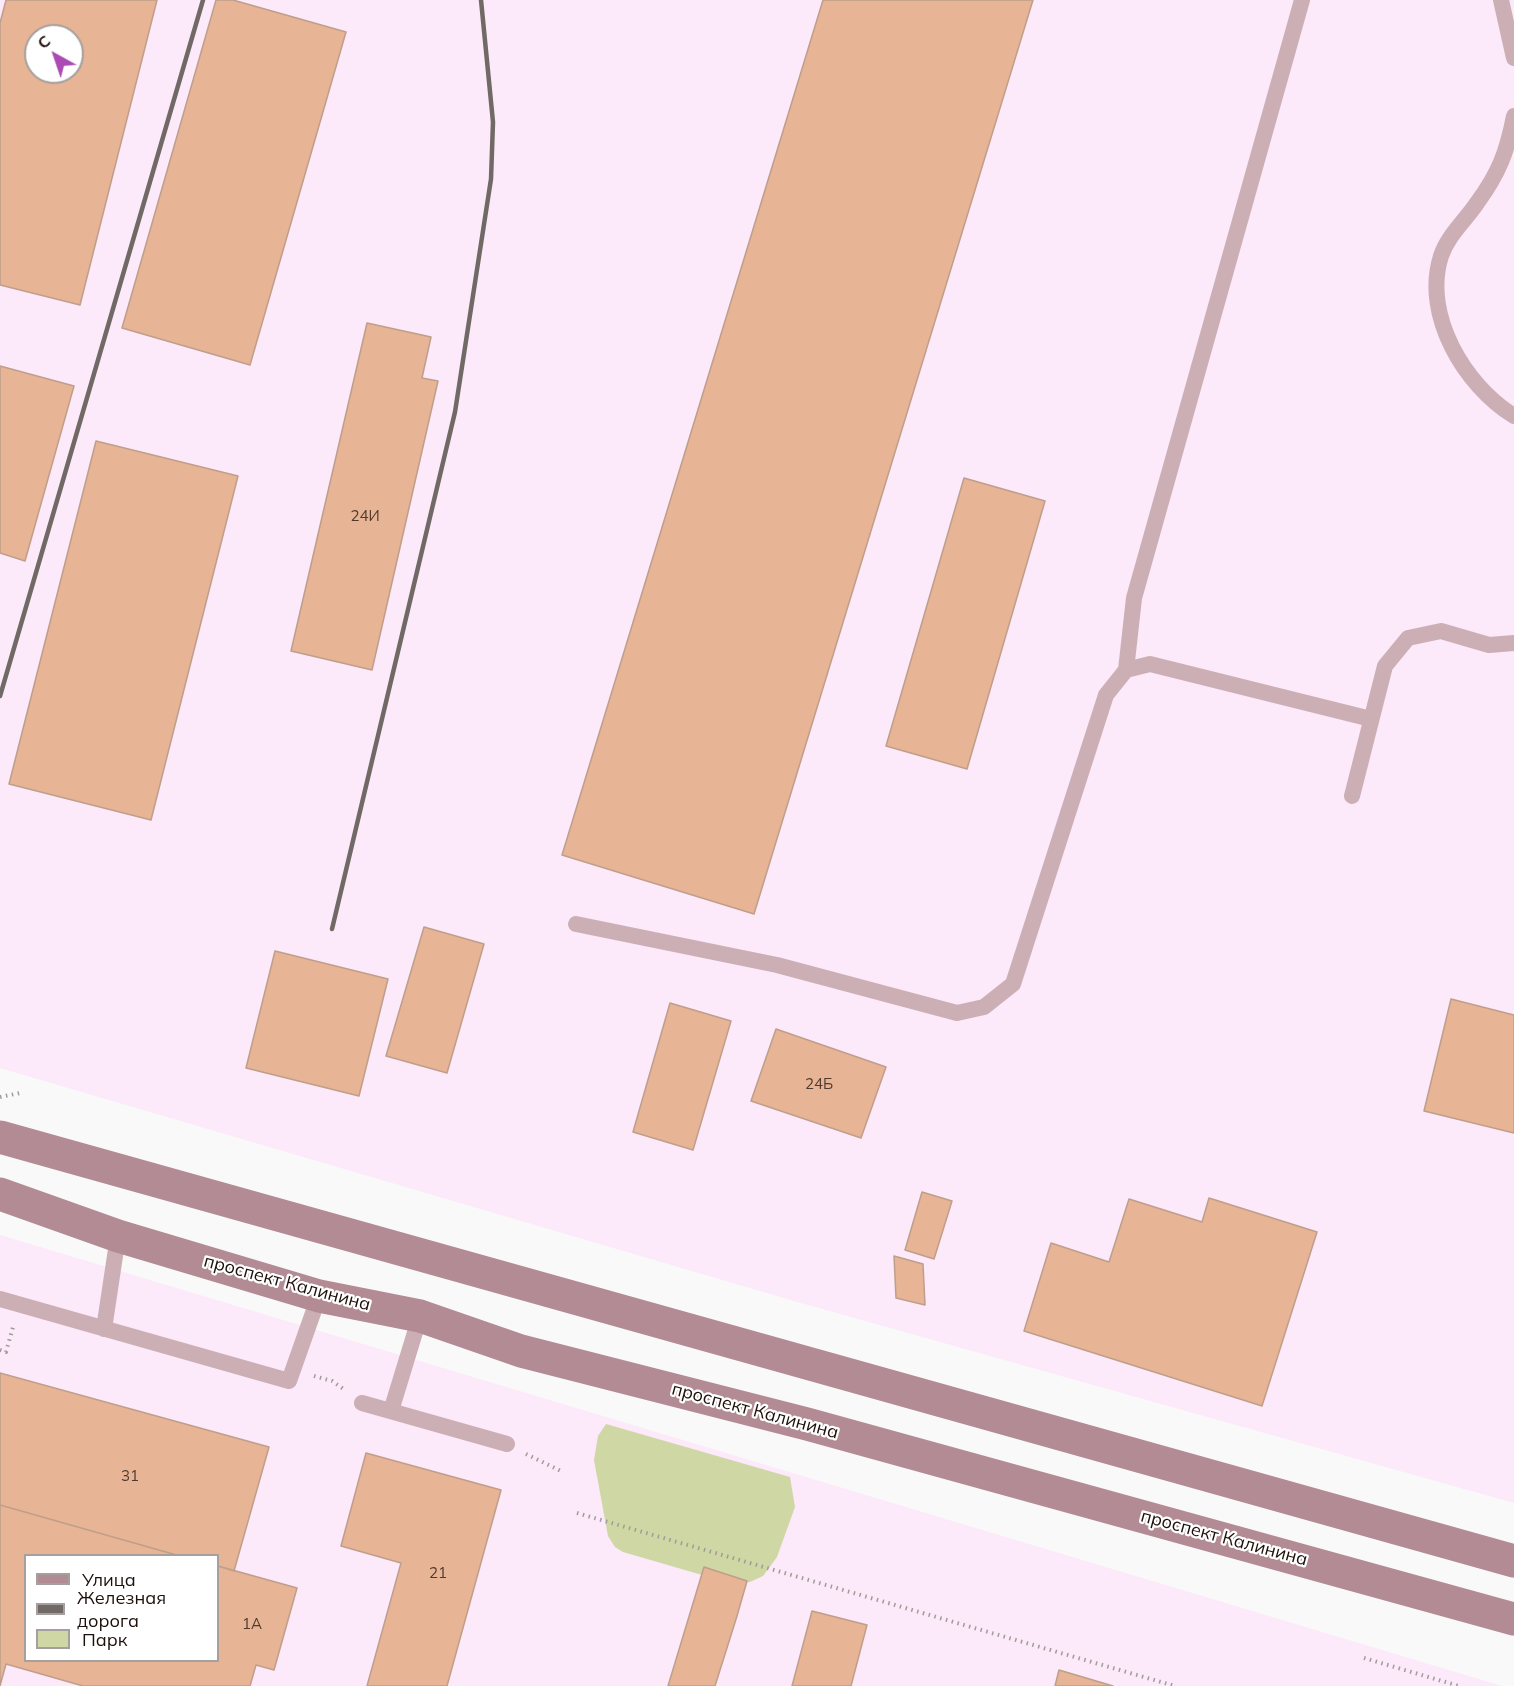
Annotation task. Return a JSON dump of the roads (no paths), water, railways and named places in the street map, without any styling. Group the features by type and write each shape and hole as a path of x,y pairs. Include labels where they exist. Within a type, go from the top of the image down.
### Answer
{"main road":[{"path":"0,1137 1514,1561"},
{"name":"проспект Калинина","path":"0,1194 118,1236 319,1296 420,1316 521,1350 807,1424 1514,1619"}],"lane":[{"path":"576,924 777,965 957,1013 984,1007 1013,984 1106,695 1126,670 1134,598 1302,0"},
{"path":"1501,0 1514,58"},
{"path":"1514,116 1507,151 1493,179 1450,236 1441,257 1438,278 1439,307 1461,364 1476,386 1495,405 1514,416"},
{"path":"1352,796 1385,666 1408,638 1441,631 1489,645 1514,643"},
{"path":"1126,670 1150,664 1371,719"},
{"path":"104,1329 118,1236"},
{"path":"0,1299 289,1381 319,1296"},
{"path":"391,1411 420,1316"},
{"path":"363,1403 507,1444"}],"railway":[{"path":"0,696 203,0"},
{"path":"332,929 455,412 491,179 493,122 481,0"}]}
